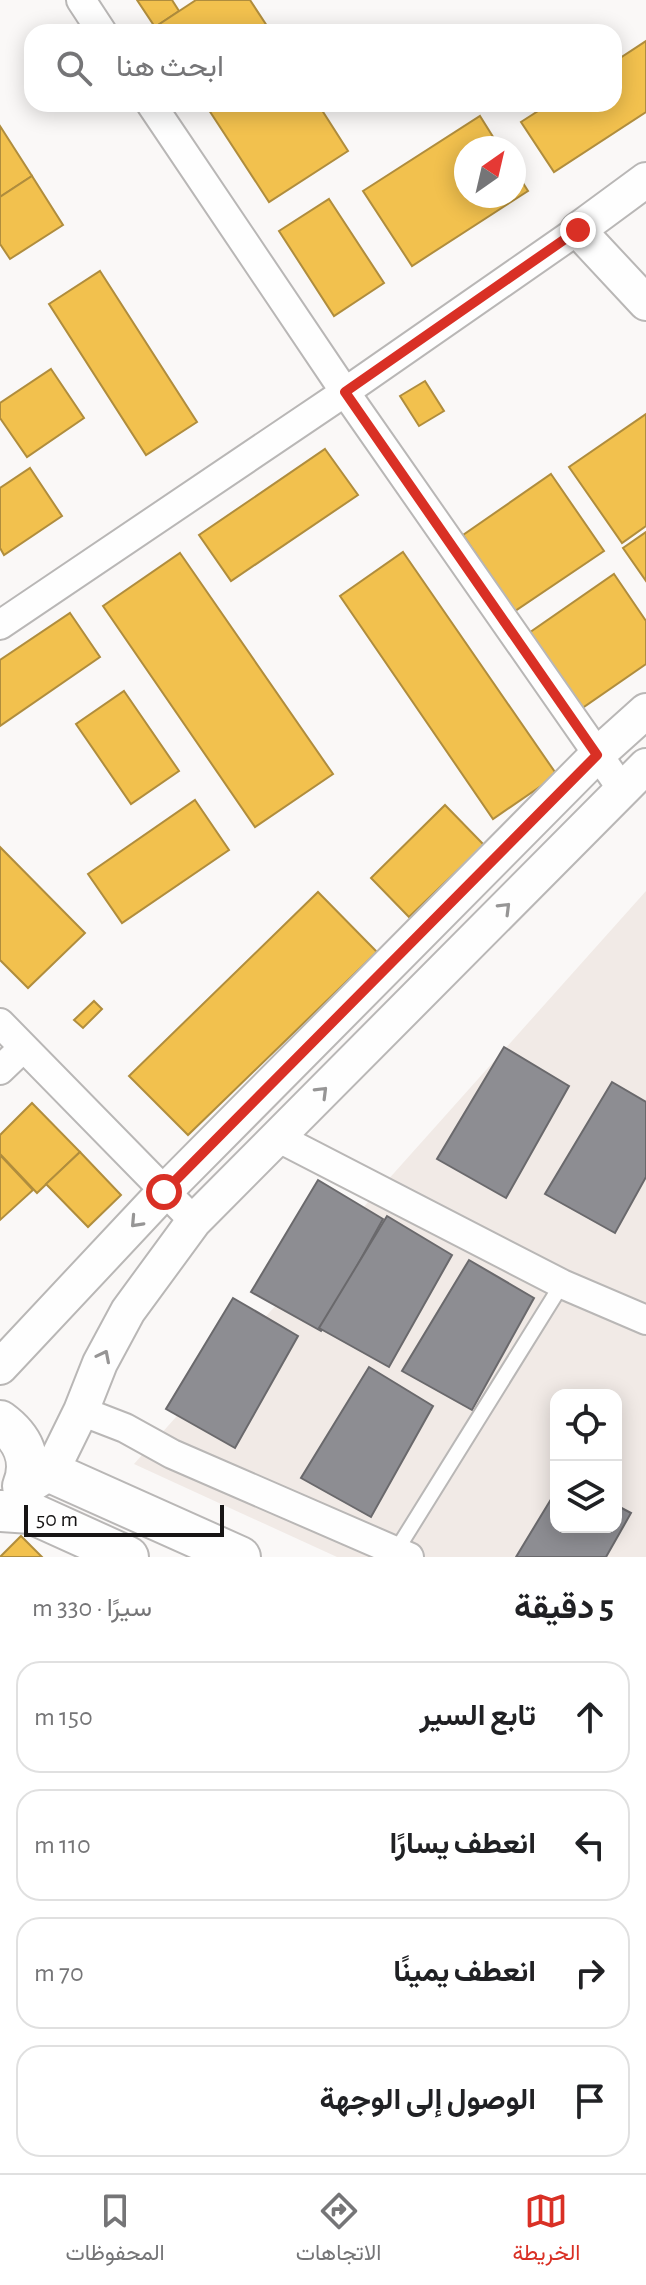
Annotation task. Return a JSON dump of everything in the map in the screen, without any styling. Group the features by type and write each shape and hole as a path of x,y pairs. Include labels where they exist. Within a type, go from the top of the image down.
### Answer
{"main road":[{"path":"0,1421 18,1438 17,1494 31,1513 128,1557"},
{"path":"17,1494 240,1557"}],"street":[{"path":"81,0 97,24"},
{"path":"17,1494 81,1411 100,1363 128,1311 194,1221 634,778 597,755 345,392 156,112"},
{"path":"0,625 345,392 646,180"},
{"path":"578,230 646,303"},
{"path":"0,1367 164,1192 597,755 646,711"},
{"path":"0,1023 194,1221"},
{"path":"0,1070 23,1048"},
{"path":"277,1137 562,1284 646,1320"},
{"path":"81,1411 402,1554"}],"lane":[{"path":"402,1554 562,1284"}],"shaded area":[{"path":"646,891 646,1557 337,1557 134,1464"}],"building: سكن":[{"path":"137,0 172,0 179,11 160,24 153,24"},
{"path":"196,0 250,0 266,24 160,24"},
{"path":"646,41 646,112 554,172 521,122 537,112 622,112 622,57"},
{"path":"210,112 323,112 348,151 269,202"},
{"path":"480,116 492,136 454,136 454,208 502,208 412,266 363,191"},
{"path":"0,126 32,176 0,197"},
{"path":"32,176 63,225 10,259 0,244 0,197"},
{"path":"329,199 384,283 334,316 279,231"},
{"path":"100,271 197,422 146,455 49,304"},
{"path":"51,369 84,418 27,457 0,418 0,403"},
{"path":"425,381 444,411 419,426 400,396"},
{"path":"646,414 646,526 622,543 569,467"},
{"path":"325,449 358,495 231,581 199,535"},
{"path":"30,468 62,516 4,555 0,548 0,488"},
{"path":"551,474 604,551 515,611 463,535"},
{"path":"646,532 646,581 623,548"},
{"path":"403,552 557,775 493,819 340,596"},
{"path":"180,553 333,774 255,827 103,606"},
{"path":"614,574 646,621 646,664 578,711 526,635"},
{"path":"70,613 100,657 0,726 0,660"},
{"path":"124,691 179,771 131,804 76,724"},
{"path":"195,800 229,850 122,923 88,874"},
{"path":"445,805 484,845 409,917 371,878"},
{"path":"0,847 85,933 28,988 0,960"},
{"path":"318,892 377,952 188,1135 129,1076"},
{"path":"94,1001 102,1009 83,1028 74,1020"},
{"path":"32,1103 80,1152 37,1193 0,1154 0,1135"},
{"path":"80,1152 121,1195 88,1227 46,1184"},
{"path":"0,1155 33,1190 0,1220"},
{"path":"21,1536 42,1557 0,1557"}],"building: صناعة":[{"path":"504,1047 569,1086 506,1198 437,1159"},
{"path":"612,1082 646,1102 646,1177 615,1233 545,1194"},
{"path":"318,1180 383,1219 321,1331 251,1292"},
{"path":"387,1216 452,1255 389,1367 319,1328"},
{"path":"469,1260 534,1298 472,1410 402,1371"},
{"path":"233,1298 298,1336 235,1448 166,1409"},
{"path":"369,1367 433,1406 371,1517 301,1478"},
{"path":"550,1501 550,1533 620,1533 606,1557 516,1557"},
{"path":"622,1508 631,1513 622,1529"}],"route":[{"path":"164,1192 597,755 345,392 578,230"}]}
